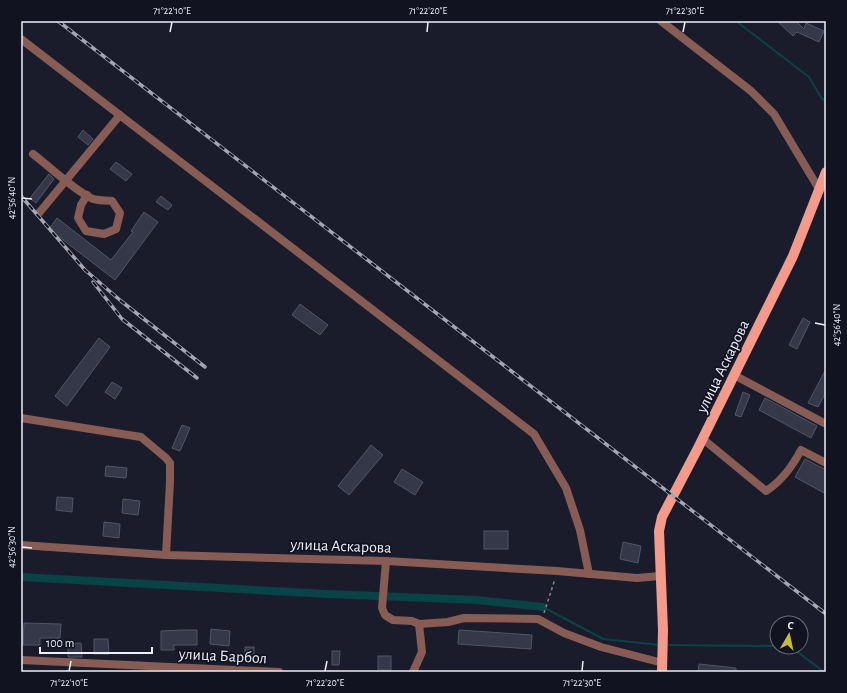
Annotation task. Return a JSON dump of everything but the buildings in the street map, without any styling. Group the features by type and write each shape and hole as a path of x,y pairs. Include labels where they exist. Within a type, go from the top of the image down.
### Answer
{"main road":[{"name":"улица Аскарова","path":"663,664 659,531 662,517 703,439 793,256 826,172"}],"street":[{"path":"661,21 751,91 774,114 819,189"},
{"path":"21,39 317,269 534,434 566,488 580,530 589,574"},
{"path":"39,213 120,115"},
{"path":"33,154 66,180 87,195 92,199 112,201 120,213 116,229 104,234 86,231 78,218 81,205 87,195"},
{"path":"734,375 826,424"},
{"path":"21,418 140,436 166,458 170,463 166,555"},
{"path":"703,439 766,491 778,484 793,464 801,450 826,463"},
{"name":"улица Аскарова","path":"21,545 166,555 386,561 557,571 637,578 660,576"},
{"path":"386,561 382,608 385,615 393,620 412,621 419,624 448,622 464,618 541,621 564,633 601,647 663,664"},
{"path":"413,672 422,652 419,624"},
{"name":"улица Барбол","path":"21,660 107,668 279,672"}],"path":[{"path":"541,621 550,599 557,571"}],"waterway":[{"path":"736,21 809,77 822,99 826,101"},
{"path":"21,577 327,594 476,600 543,607"},
{"path":"543,607 603,639 660,645"},
{"path":"666,645 769,646"},
{"path":"802,655 824,672"}],"railway":[{"path":"58,21 826,614"},
{"path":"21,196 85,270 121,301 205,367"},
{"path":"93,282 122,319 197,378"}]}
